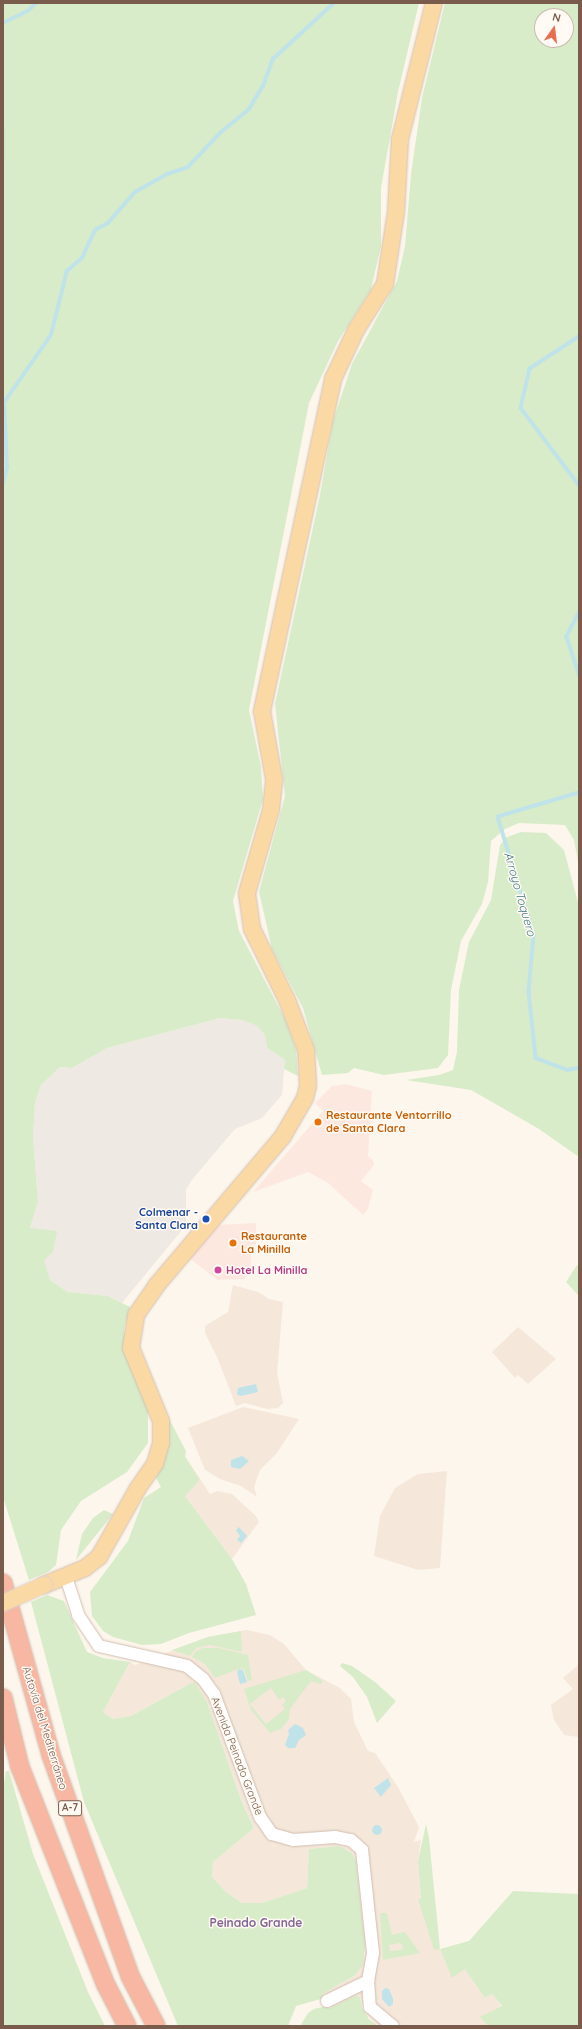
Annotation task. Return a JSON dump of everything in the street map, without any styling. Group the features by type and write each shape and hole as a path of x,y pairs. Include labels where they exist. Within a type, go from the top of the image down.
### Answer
{"highway":[{"name":"Autovía del Mediterráneo","path":"3,1583 51,1755 130,1976 156,2026"},
{"path":"3,1698 20,1767 106,1985 127,2026"}],"main road":[{"path":"3,1603 66,1577 99,1557 138,1488 155,1464 161,1443 161,1421 156,1403 131,1348 136,1315 156,1286 283,1136 305,1098 308,1086 306,1050 287,1000 252,930 247,893 271,810 274,779 262,711 333,379 356,330 385,284 396,212 400,139 434,3"}],"street":[{"name":"Avenida Peinado Grande","path":"66,1577 78,1616 99,1646 187,1666 203,1679 214,1694 260,1818 272,1834 293,1840 335,1837 350,1840 362,1850 373,1953 368,1981 370,2007 393,2026"},
{"path":"327,2001 368,1981"}],"shaded area":[{"path":"220,1018 242,1020 257,1026 265,1035 267,1048 285,1060 282,1095 262,1118 235,1129 191,1181 186,1190 186,1225 122,1303 108,1296 68,1292 50,1280 30,1228 38,1202 33,1136 35,1103 41,1085 60,1067 72,1068 107,1048"},
{"path":"346,1084 372,1091 368,1156 373,1160 374,1165 361,1181 373,1190 368,1209 363,1215 328,1183 308,1172 253,1192 323,1111 315,1103 332,1086"},
{"path":"256,1223 256,1245 252,1245 250,1272 244,1279 218,1280 189,1258 219,1225"},
{"path":"233,1285 258,1292 269,1299 283,1302 277,1373 283,1403 278,1408 267,1409 245,1403 236,1406 217,1357 205,1333 205,1326 228,1312"},
{"path":"518,1327 556,1359 528,1384 518,1375 515,1378 492,1352"},
{"path":"243,1407 299,1419 277,1453 260,1470 254,1487 257,1497 241,1486 220,1479 205,1470 188,1428"},
{"path":"185,1456 210,1494 217,1491 232,1494 256,1516 259,1522 232,1559 185,1496"},
{"path":"447,1471 440,1568 418,1570 374,1556 380,1516 395,1488 418,1474"},
{"path":"247,1630 270,1635 284,1644 306,1670 340,1688 351,1699 354,1722 368,1751 375,1753 398,1787 419,1827 414,1842 421,1840 418,1861 421,1899 418,1899 452,1977 465,1968 485,1998 492,1994 502,2007 481,2017 488,2026 378,2026 365,2013 360,1997 330,2008 322,1994 354,1976 365,1955 356,1861 352,1853 339,1846 309,1849 307,1888 262,1903 242,1903 227,1893 212,1877 213,1862 254,1828 243,1805 207,1702 196,1684 193,1682 131,1716 113,1719 103,1712 130,1662 135,1665 208,1637"},
{"path":"579,1666 579,1737 564,1735 554,1720 551,1705 573,1689 563,1678"}],"green space":[{"path":"3,3 419,3 398,92 381,188 381,246 371,289 338,341 309,403 249,710 261,767 263,799 233,901 239,931 285,1019 296,1050 298,1076 284,1069 285,1060 267,1048 265,1035 257,1026 242,1020 220,1018 107,1048 72,1068 60,1067 41,1085 35,1103 33,1136 38,1202 30,1228 57,1231 53,1252 44,1260 50,1280 68,1292 108,1296 130,1307 124,1329 126,1351 148,1405 148,1443 127,1472 81,1501 61,1530 56,1565 48,1572 29,1580 3,1497"},
{"path":"445,3 579,3 579,867 574,840 565,825 519,823 505,829 491,841 488,882 482,904 461,941 451,990 448,1055 438,1068 384,1075 354,1068 348,1073 322,1075 303,1008 272,949 259,892 285,796 275,704 320,495 333,421 352,364 397,281 405,246 411,174 422,98"},
{"path":"521,832 546,833 564,850 579,906 579,1157 539,1129 471,1090 406,1080 439,1075 453,1070 457,1052 459,990 469,942 491,900 500,845 507,837"},
{"path":"577,1265 579,1267 579,1296 566,1282"},
{"path":"166,1413 186,1451 185,1457 200,1480 185,1496 232,1559 246,1584 256,1615 189,1633 161,1644 142,1645 113,1637 103,1631 92,1616 90,1592 128,1541 144,1498 161,1487 156,1478 164,1461 169,1437"},
{"path":"104,1510 113,1514 76,1560 82,1534 93,1518"},
{"path":"47,1595 64,1601 87,1652 103,1658 130,1662 103,1712 113,1719 131,1716 193,1682 196,1684 207,1702 243,1805 254,1828 213,1862 212,1877 227,1893 242,1903 262,1903 307,1888 309,1849 339,1846 352,1853 356,1861 365,1946 363,1965 354,1976 322,1994 324,1998 296,2006 288,2026 178,2026 84,1802 31,1602"},
{"path":"241,1631 242,1652 210,1645 196,1648 190,1656 172,1650 208,1637"},
{"path":"203,1648 219,1648 248,1655 252,1680 248,1681 244,1669 241,1668 215,1678 205,1664 192,1657 196,1651"},
{"path":"342,1663 352,1666 375,1682 396,1701 377,1723 367,1697 353,1677 340,1666"},
{"path":"306,1670 323,1681 321,1684 311,1681 290,1709 289,1719 281,1729 270,1733 251,1710 244,1689","holes":["271,1688 279,1700 283,1697 286,1701 282,1705 285,1709 266,1724 250,1704"]},
{"path":"6,1771 9,1771 33,1854 88,1992 105,2026 3,2026 3,1791"},
{"path":"426,1824 429,1838 440,1949 434,1950 418,1899 421,1899 418,1861"},
{"path":"513,1891 579,1894 579,2026 488,2026 480,2017 502,2006 492,1994 485,1998 465,1969 452,1978 440,1949 469,1941"},
{"path":"380,1913 387,1913 392,1935 405,1932 420,1953 383,1960","holes":["400,1943 403,1946 402,1950 390,1951 389,1945"]},
{"path":"355,1996 360,1997 362,2008 369,2019 378,2026 300,2026 308,2013 314,2009 327,2006 330,2008"}],"water":[{"path":"256,1384 258,1392 240,1396 237,1394 238,1388"},
{"path":"242,1456 249,1461 240,1469 231,1467 231,1460"},
{"path":"239,1527 247,1536 241,1543 237,1540 240,1536 236,1530"},
{"path":"239,1669 243,1670 247,1682 240,1684 237,1672"},
{"path":"295,1724 303,1728 306,1735 299,1740 295,1748 288,1748 285,1745 289,1734 288,1730"},
{"path":"388,1778 391,1785 381,1797 374,1788"},
{"path":"375,1825 379,1825 381,1826 381,1834 375,1835 372,1832 372,1828"},
{"path":"385,1988 389,1989 393,1999 393,2004 389,2007 382,1999 382,1991"}],"waterway":[{"path":"3,23 28,11 36,3"},
{"path":"5,401 51,335 67,271 82,258 95,230 108,223 135,192 167,174 188,167 221,132 249,109 263,86 273,59 334,3"},
{"path":"3,129 3,159"},
{"name":"Arroyo Toquero","path":"579,337 530,369 521,408 579,485"},
{"path":"3,483 7,468 4,401"},
{"name":"Arroyo Toquero","path":"579,613 567,637 579,675"},
{"name":"Arroyo Toquero","path":"579,793 498,817 534,935 529,992 536,1058 567,1070 579,1068"}],"place":[{"name":"Restaurante Ventorrillo de Santa Clara","path":"318,1122"},
{"name":"Colmenar - Santa Clara","path":"206,1219"},
{"name":"Restaurante La Minilla","path":"233,1243"},
{"name":"Hotel La Minilla","path":"218,1270"}],"district":[{"name":"Peinado Grande","path":"256,1923"}]}
